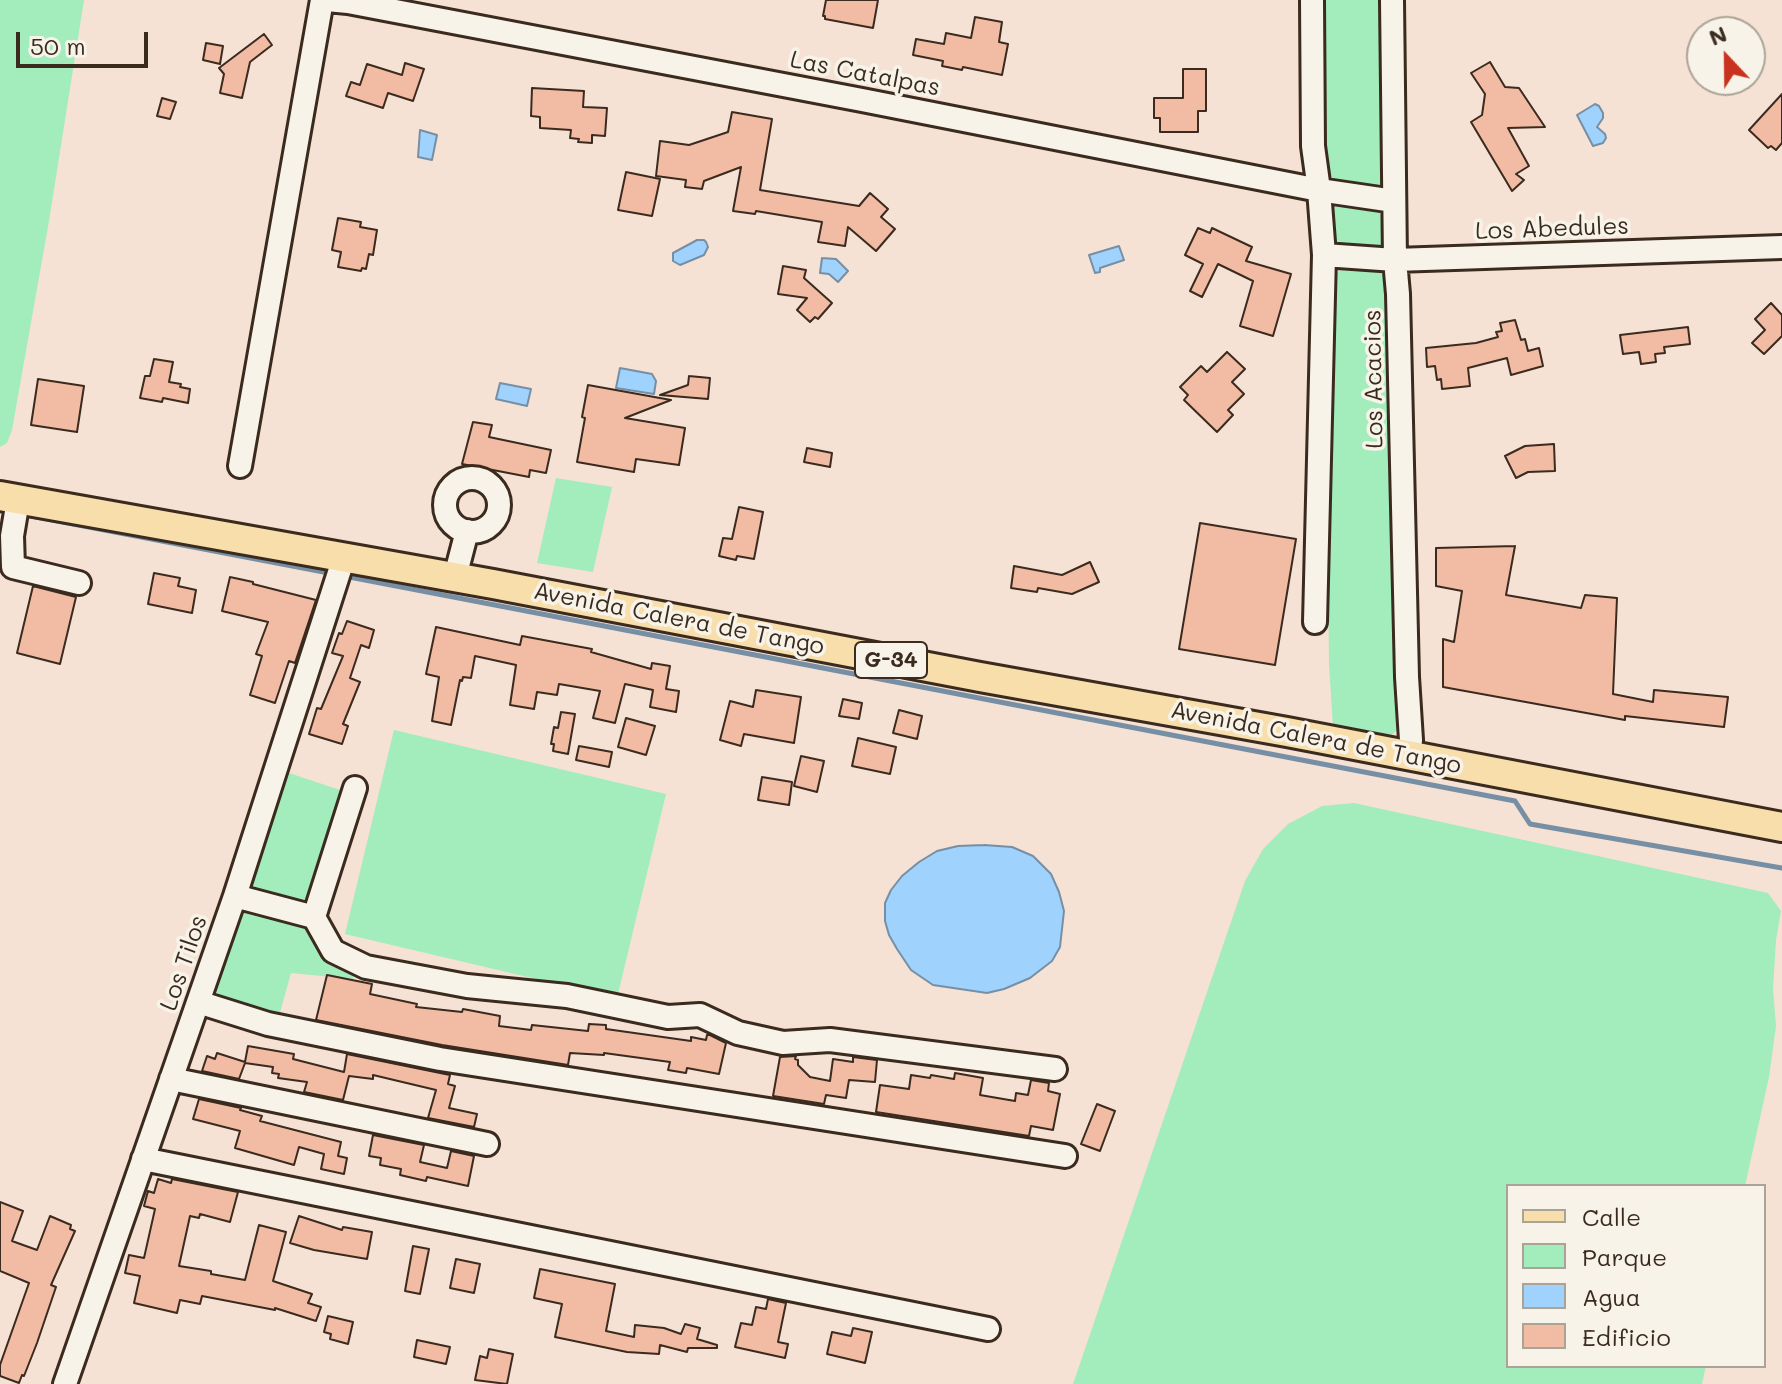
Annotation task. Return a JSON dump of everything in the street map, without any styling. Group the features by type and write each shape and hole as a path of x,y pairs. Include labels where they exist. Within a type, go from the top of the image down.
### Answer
{"main road":[{"name":"Avenida Calera de Tango","path":"11,503 340,571 455,577 1782,827"}],"street":[{"name":"Las Catalpas","path":"324,0 348,2 877,103 1319,190 1394,201"},
{"path":"240,466 324,0"},
{"name":"Los Acacios","path":"1312,0 1313,146 1324,255 1315,622"},
{"name":"Los Acacios","path":"1392,0 1395,260 1411,740 1409,756"},
{"name":"Los Abedules","path":"1324,255 1395,260 1782,247"},
{"path":"11,503 13,567 79,583"},
{"path":"455,577 467,531"},
{"name":"Los Tilos","path":"65,1384 235,896 340,571"},
{"path":"314,917 355,788"},
{"path":"235,896 314,917 333,951 366,967 467,986 567,996 668,1017 700,1015 738,1033 783,1043 830,1040 1055,1069"},
{"path":"198,1002 268,1024 440,1059 1065,1156"},
{"path":"171,1079 487,1144"},
{"path":"143,1159 988,1329"}],"green space":[{"path":"0,0 84,0 12,430 7,443 0,447"},
{"path":"1315,0 1387,0 1391,180 1383,189 1330,182 1326,178"},
{"path":"1340,204 1371,207 1378,211 1386,219 1388,245 1379,250 1332,243 1330,209"},
{"path":"1352,264 1375,268 1389,279 1400,727 1386,737 1333,727 1329,664 1325,290 1332,275"},
{"path":"556,478 612,487 593,572 537,563"},
{"path":"394,730 666,794 617,998 345,934"},
{"path":"289,773 343,791 307,924 323,957 354,966 353,979 291,973 279,1016 249,1010 215,992"},
{"path":"1354,803 1768,893 1781,911 1773,989 1776,1026 1769,1077 1745,1184 1506,1184 1506,1368 1706,1368 1702,1384 1073,1384 1245,881 1263,849 1288,824 1322,806"}],"water":[{"path":"1595,104 1603,113 1597,127 1606,138 1603,143 1593,146 1577,115"},
{"path":"420,130 437,135 432,160 418,157"},
{"path":"697,240 706,242 708,247 704,255 680,265 673,261 673,253"},
{"path":"1119,246 1124,260 1100,268 1100,272 1095,273 1089,255"},
{"path":"822,258 836,259 848,271 838,282 829,274 820,273"},
{"path":"620,368 652,374 656,381 654,394 616,388"},
{"path":"500,383 531,389 527,406 496,399"},
{"path":"984,845 1012,847 1033,856 1051,874 1064,911 1060,947 1052,961 1030,978 1004,989 987,993 933,985 911,970 897,949 885,921 885,903 902,876 937,851"}],"building":[{"path":"826,0 878,0 873,28 825,19"},
{"path":"975,17 1002,22 999,42 1008,44 1002,75 942,66 943,61 913,55 916,39 944,44 946,33 971,38"},
{"path":"264,34 272,45 250,62 242,98 220,93 224,74 219,68"},
{"path":"206,43 223,46 220,64 203,60"},
{"path":"1490,62 1505,87 1519,88 1545,127 1508,128 1529,166 1516,174 1524,180 1512,191 1471,122 1482,115 1485,94 1471,73"},
{"path":"405,63 424,69 413,101 388,93 383,108 346,96 351,82 360,85 367,64 402,75"},
{"path":"1183,69 1206,69 1206,111 1198,111 1198,132 1160,132 1160,118 1154,118 1154,98 1183,98"},
{"path":"532,88 584,91 583,107 607,108 605,136 592,135 592,143 578,142 579,139 570,138 571,130 540,128 540,117 531,116"},
{"path":"1782,94 1782,143 1776,150 1771,146 1768,148 1749,130"},
{"path":"162,98 176,102 170,119 157,116"},
{"path":"732,112 772,119 760,190 859,206 870,193 888,209 881,217 895,229 876,251 848,227 845,246 818,242 822,222 756,211 755,214 733,211 741,167 704,181 702,189 685,187 686,180 656,176 660,141 689,145 728,132"},
{"path":"626,172 660,179 652,216 618,210"},
{"path":"338,218 361,222 360,227 377,230 373,255 369,254 366,269 338,267 341,252 332,250"},
{"path":"1198,228 1210,233 1212,228 1252,247 1246,261 1291,274 1273,336 1240,326 1253,281 1218,264 1202,297 1190,291 1203,264 1185,255"},
{"path":"783,266 806,270 804,278 832,303 818,319 815,317 810,322 797,310 807,298 778,294"},
{"path":"1771,303 1782,315 1782,336 1764,354 1752,343 1765,330 1755,319"},
{"path":"1515,320 1528,351 1539,348 1543,366 1511,375 1507,358 1468,368 1470,386 1442,389 1435,366 1427,367 1426,348 1476,343 1498,337 1496,332 1502,331 1500,323"},
{"path":"1688,327 1690,344 1664,347 1665,353 1655,354 1656,362 1641,364 1639,352 1623,354 1620,335"},
{"path":"1227,352 1245,369 1232,382 1244,394 1228,410 1233,415 1217,432 1184,400 1188,395 1180,387 1201,366 1207,372"},
{"path":"154,359 173,362 169,382 190,389 188,403 140,398 145,376 150,376"},
{"path":"689,376 710,378 708,399 660,395 688,385"},
{"path":"38,379 84,386 77,432 31,425"},
{"path":"588,385 671,400 625,418 685,428 679,465 636,459 634,472 577,462"},
{"path":"473,422 492,425 489,437 551,450 546,473 530,470 529,477 462,464"},
{"path":"1554,444 1555,471 1528,472 1516,478 1505,456 1525,446"},
{"path":"807,448 832,453 830,467 804,462"},
{"path":"739,507 763,512 754,559 737,556 736,560 719,556 723,538 732,539"},
{"path":"1200,523 1296,539 1275,665 1179,649"},
{"path":"1515,546 1506,595 1581,608 1585,595 1617,598 1613,694 1653,702 1654,690 1728,697 1724,727 1625,716 1625,720 1443,687 1443,639 1454,642 1462,591 1436,586 1436,548"},
{"path":"1090,562 1099,582 1072,594 1038,588 1037,592 1011,588 1014,566 1062,575"},
{"path":"154,573 180,578 178,586 196,590 192,613 148,604"},
{"path":"230,577 316,600 295,663 289,661 275,703 250,695 262,656 256,654 268,622 222,611"},
{"path":"33,586 76,597 60,664 17,653"},
{"path":"347,621 374,630 369,648 361,645 350,678 360,682 343,724 348,726 342,744 309,734 317,708 321,709 343,656 332,653"},
{"path":"436,627 520,645 522,636 592,649 591,652 651,669 652,663 670,666 666,689 679,691 676,712 650,707 653,690 625,684 615,723 593,718 600,691 559,684 557,695 537,692 534,709 510,705 516,665 475,656 471,678 463,677 460,680 451,725 432,721 439,677 426,674"},
{"path":"756,690 801,697 794,743 744,734 741,746 720,740 730,701 753,707"},
{"path":"843,699 862,703 859,719 839,716"},
{"path":"899,710 922,716 917,739 893,733"},
{"path":"561,712 575,714 568,754 553,751 554,744 551,744"},
{"path":"626,718 655,726 646,755 618,747"},
{"path":"858,738 896,747 890,774 852,766"},
{"path":"579,746 612,752 609,767 576,760"},
{"path":"801,756 824,761 817,792 794,786"},
{"path":"762,777 792,782 789,805 758,800"},
{"path":"327,975 372,984 370,994 417,1004 416,1007 462,1012 463,1009 500,1016 499,1026 531,1030 532,1025 588,1031 589,1024 606,1025 606,1029 691,1041 691,1037 706,1040 710,1035 726,1043 719,1074 687,1068 686,1073 668,1070 670,1062 604,1053 570,1053 568,1065 442,1045 316,1020"},
{"path":"248,1046 294,1054 293,1059 344,1072 347,1054 450,1075 448,1084 455,1086 449,1108 477,1114 474,1127 428,1118 436,1090 373,1075 373,1079 349,1076 343,1100 304,1092 307,1082 278,1078 279,1074 272,1073 273,1067 245,1063 239,1079 202,1071 207,1056 215,1059 217,1053 245,1062"},
{"path":"796,1056 798,1065 810,1077 830,1081 833,1059 853,1062 853,1057 877,1060 875,1082 849,1080 846,1098 826,1095 824,1104 773,1096 780,1057"},
{"path":"955,1073 983,1078 980,1095 1015,1101 1016,1093 1028,1095 1031,1080 1049,1083 1048,1091 1060,1094 1053,1130 1031,1126 1029,1136 876,1112 880,1085 909,1089 911,1075 954,1079"},
{"path":"199,1099 241,1108 262,1116 260,1121 341,1142 338,1156 347,1158 344,1174 321,1169 324,1154 299,1147 294,1165 235,1148 240,1131 193,1119"},
{"path":"1097,1104 1115,1111 1100,1151 1081,1144"},
{"path":"373,1135 424,1145 420,1162 447,1168 451,1151 474,1156 468,1186 400,1175 401,1169 380,1165 381,1158 369,1156"},
{"path":"158,1179 238,1192 230,1222 200,1214 199,1218 190,1216 179,1266 245,1280 259,1225 286,1232 273,1281 312,1294 308,1303 321,1307 316,1321 275,1308 202,1296 200,1304 180,1300 177,1313 134,1303 140,1276 125,1273 129,1255 144,1258 155,1209 144,1206 148,1191 154,1193"},
{"path":"0,1202 23,1211 12,1241 37,1250 50,1216 71,1225 70,1229 75,1231 51,1285 56,1287 37,1343 19,1383 0,1376 0,1365 29,1283 0,1271"},
{"path":"299,1216 342,1230 343,1227 372,1232 367,1259 290,1243"},
{"path":"413,1246 429,1249 420,1294 405,1291"},
{"path":"456,1259 480,1264 474,1293 450,1288"},
{"path":"540,1269 615,1284 606,1331 634,1337 635,1325 664,1328 681,1334 685,1324 700,1328 697,1339 717,1345 717,1348 688,1348 687,1352 660,1345 659,1354 627,1352 555,1337 562,1304 534,1298"},
{"path":"768,1299 786,1303 778,1342 788,1344 785,1358 735,1347 741,1323 752,1325 756,1307 766,1309"},
{"path":"328,1316 353,1322 348,1344 330,1339 331,1334 324,1332"},
{"path":"853,1328 872,1332 865,1363 827,1354 832,1332 851,1336"},
{"path":"417,1340 450,1347 446,1364 414,1357"},
{"path":"489,1349 513,1354 507,1384 475,1380 480,1356 487,1358"}],"waterway":[{"path":"26,515 334,574"},
{"path":"344,576 1515,801 1530,824 1782,868"}]}
